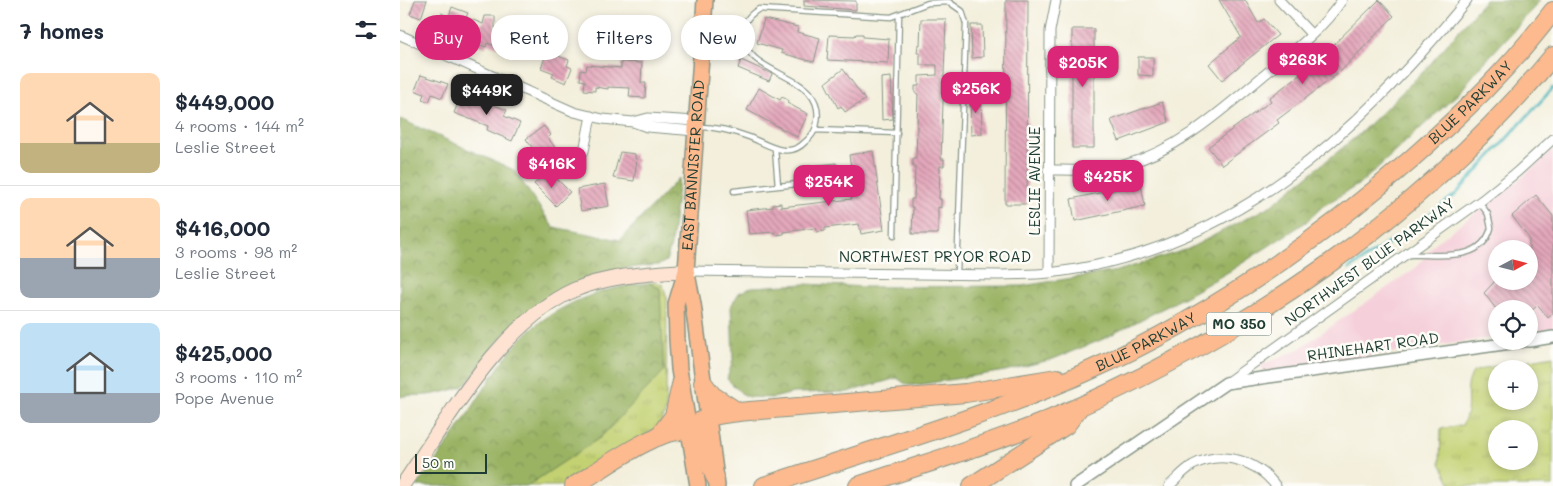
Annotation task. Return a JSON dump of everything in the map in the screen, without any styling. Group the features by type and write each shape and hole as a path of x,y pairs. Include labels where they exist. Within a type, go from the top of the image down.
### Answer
{"highway":[{"name":"BLUE PARKWAY","path":"764,486 978,415 1084,373 1191,319 1243,288 1330,227 1373,193 1464,111 1499,76 1553,11"},
{"name":"BLUE PARKWAY","path":"858,486 992,441 1080,406 1152,373 1209,342 1268,306 1325,266 1415,195 1497,119 1553,56"},
{"path":"689,432 697,422 707,417 738,412 966,393 1084,373"},
{"path":"703,383 712,395 738,412"},
{"path":"659,436 674,416 681,385"},
{"path":"972,486 1066,425 1080,406"},
{"path":"574,486 659,436 679,430 693,434 706,452 716,482"}],"main road":[{"name":"EAST BANNISTER ROAD","path":"697,479 681,385 676,304 686,270 705,0"},
{"name":"EAST BANNISTER ROAD","path":"686,270 693,304 716,482"},
{"name":"NORTHWEST PRYOR ROAD","path":"402,486 476,380 507,339 525,323 574,290 611,278 686,270"}],"street":[{"name":"LESLIE AVENUE","path":"1049,273 1050,31 1056,0"},
{"path":"1279,0 1311,34"},
{"path":"1048,170 1101,170 1128,164 1167,148 1200,127 1311,34 1342,0"},
{"name":"NORTHWEST PRYOR ROAD","path":"686,270 957,274 1049,273 1119,259 1180,239 1215,223 1273,190 1322,151 1422,55 1467,0"},
{"path":"400,36 563,108 591,116 633,122 648,118 696,126"},
{"path":"584,151 591,116"},
{"name":"NORTHWEST BLUE PARKWAY","path":"1075,486 1226,383 1406,255 1479,202 1517,172 1553,139"},
{"name":"RHINEHART ROAD","path":"1538,339 1553,337"},
{"name":"RHINEHART ROAD","path":"1226,383 1488,346"},
{"path":"1169,486 1194,465 1219,458 1244,461 1258,468 1276,486"}],"lane":[{"path":"696,126 727,130 775,149 787,151 801,147 815,130 817,113 813,98 809,93 804,88 753,59 748,52 743,37 747,18 759,9 899,15 928,3 949,2 962,11 966,24 957,274"},
{"path":"894,235 899,15"},
{"path":"815,130 897,133"},
{"path":"775,149 778,186"},
{"path":"734,191 837,180"},
{"path":"1406,255 1455,256 1483,243 1492,228 1488,214 1479,202"}],"shaded area":[{"path":"1553,149 1553,329 1538,331 1538,300 1488,300 1488,338 1263,372 1261,365 1297,350 1417,267 1433,245 1518,181"}],"green space":[{"path":"1485,0 1540,0 1461,91 1361,183 1323,206 1306,222 1230,271 1181,299 1101,340 1053,359 1005,371 917,385 907,385 897,378 848,392 793,393 773,398 749,397 741,393 727,379 733,360 731,306 739,293 753,287 804,284 867,287 1022,286 1117,271 1188,249 1272,205 1358,135 1426,69"},
{"path":"400,119 514,170 553,227 620,240 679,178 671,246 666,261 659,265 637,267 595,276 556,293 521,317 506,332 463,386 434,394 400,397"},
{"path":"657,282 663,285 667,298 666,410 660,426 562,486 527,486 601,437 660,288 648,283"},
{"path":"648,283 660,288 664,371 601,437 527,486 417,486 452,438 500,364 516,344 535,326 561,309 588,296"},
{"path":"1553,356 1553,486 1452,486 1440,463 1441,429 1462,425 1468,405 1468,386 1473,372 1488,368 1488,410 1538,410 1538,360 1531,360"}],"building":[{"path":"415,0 427,0 422,15 410,14"},
{"path":"804,0 856,1 856,10 804,6"},
{"path":"1006,0 1028,0 1027,204 1005,204"},
{"path":"1219,0 1245,0 1258,23 1264,19 1278,35 1222,80 1209,64 1241,37"},
{"path":"1379,0 1394,16 1339,73 1277,120 1279,123 1222,165 1208,147 1271,101 1269,98 1330,52 1328,50"},
{"path":"452,7 468,13 467,15 449,15"},
{"path":"485,16 491,16 491,44 487,43 486,47 481,45 481,23 483,24"},
{"path":"764,19 798,27 797,32 820,38 814,62 781,53 782,50 757,43"},
{"path":"921,19 946,19 941,159 944,159 944,166 940,166 939,199 941,199 941,208 938,207 938,234 912,234 913,207 911,207 911,199 914,199 915,166 913,166 913,158 916,158 918,94 915,93 915,86 919,86 919,76 937,75 937,65 920,65 920,53 917,53 918,45 920,45"},
{"path":"971,25 982,25 983,57 972,58"},
{"path":"1072,29 1094,29 1094,148 1072,148"},
{"path":"856,34 863,34 863,37 889,39 888,63 827,60 829,35 855,36"},
{"path":"1138,57 1153,57 1153,76 1138,75"},
{"path":"544,60 568,60 569,60 567,66 572,68 566,83 552,77 554,73 541,68"},
{"path":"741,60 772,74 769,81 738,68"},
{"path":"621,62 642,63 641,83 646,83 645,98 629,97 630,88 608,87 608,89 595,87 595,91 584,90 585,81 580,80 581,70 586,71 587,65 621,68"},
{"path":"843,69 865,100 845,112 841,106 838,108 825,83"},
{"path":"421,75 448,84 442,98 432,94 429,102 422,99 424,94 415,90"},
{"path":"891,77 893,119 882,120 881,78"},
{"path":"759,88 780,100 782,97 788,100 787,103 808,114 797,137 747,110"},
{"path":"981,92 982,134 971,135 970,93"},
{"path":"462,93 507,110 504,116 520,123 512,141 487,130 488,126 454,113"},
{"path":"1162,102 1169,122 1119,141 1111,120"},
{"path":"544,126 551,135 548,138 556,149 541,160 526,139"},
{"path":"873,151 884,230 861,234 859,224 825,228 825,231 817,232 816,228 784,232 784,234 776,235 775,232 749,234 746,210 773,207 773,204 781,203 781,207 852,199 849,178 853,178 849,155"},
{"path":"620,152 635,154 635,159 637,159 634,181 613,178"},
{"path":"836,163 837,173 802,177 801,167"},
{"path":"545,174 549,178 552,174 570,192 556,206 534,184"},
{"path":"605,184 609,206 581,211 577,189"},
{"path":"1141,184 1145,206 1075,221 1071,199"},
{"path":"1536,195 1553,216 1553,314 1548,318 1538,305 1538,300 1489,300 1484,293 1488,289 1538,290 1538,240 1529,240 1512,216"}],"waterway":[{"path":"1349,269 1416,225 1455,195 1553,88"}]}
